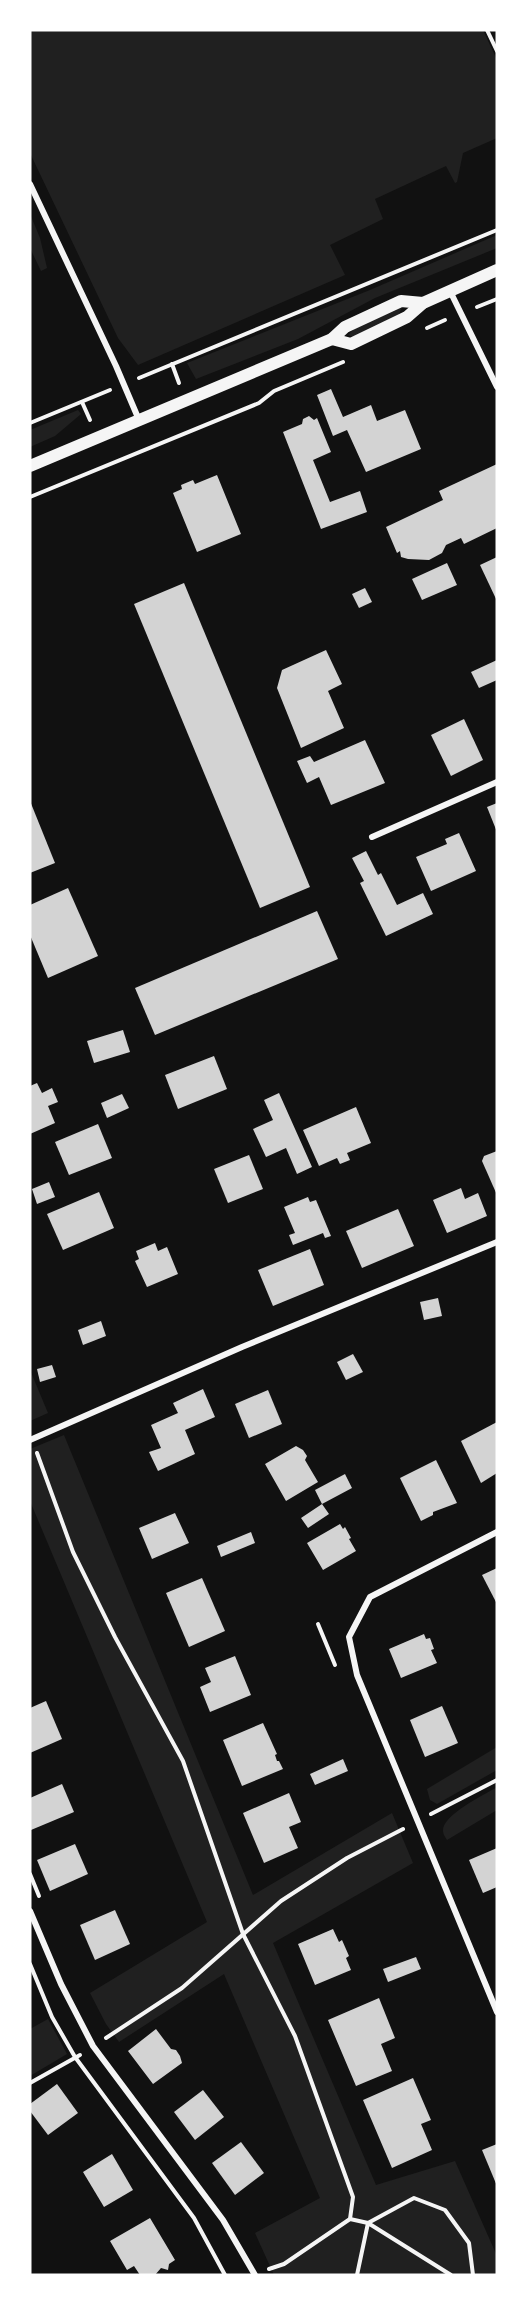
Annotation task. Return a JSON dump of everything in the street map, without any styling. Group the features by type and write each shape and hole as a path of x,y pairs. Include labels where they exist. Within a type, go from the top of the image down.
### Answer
{"main road":[{"path":"332,339 351,344 407,317 423,303 497,270"},
{"path":"30,466 332,339 345,327 401,301 423,303"}],"street":[{"path":"30,183 139,420"},
{"path":"450,291 497,387"},
{"path":"372,837 497,782"},
{"path":"31,1440 242,1347 497,1242"},
{"path":"497,1532 370,1597 349,1637 357,1675 497,2012"},
{"path":"30,1911 61,1984 93,2046 223,2220 255,2275"}],"path":[{"path":"487,30 497,51"},
{"path":"148,374 497,230"},
{"path":"472,309 497,298"},
{"path":"418,331 437,324"},
{"path":"30,497 259,403 274,391 347,361"},
{"path":"30,423 94,396"},
{"path":"31,1440 73,1552 115,1636 183,1761 243,1934 295,2036 353,2198 350,2219"},
{"path":"429,1816 497,1780"},
{"path":"106,2038 182,1988 281,1901 347,1858 405,1828"},
{"path":"30,1874 43,1905"},
{"path":"30,1964 52,2017 75,2057 194,2218 225,2275"},
{"path":"101,2027 106,2038 114,2047"},
{"path":"30,2083 84,2052"},
{"path":"357,2275 368,2223 414,2198 445,2210 469,2243 473,2275"},
{"path":"268,2275 266,2270 284,2264 350,2219 368,2223 451,2275"}],"shaded area":[{"path":"30,30 483,30 497,60 497,138 463,153 455,183 446,166 375,199 383,219 330,245 345,275 138,365 118,338 30,153"},
{"path":"30,214 40,238 47,268 41,271 30,248"},
{"path":"497,235 497,248 375,298 298,339 196,379 187,363 370,290"},
{"path":"402,307 399,314 359,335 353,337 348,335 354,329"},
{"path":"78,410 81,414 55,436 30,447 30,430"},
{"path":"30,1370 48,1413 30,1421"},
{"path":"64,1435 253,1895 392,1813 413,1863 273,1943 376,2185 455,2161 497,2256 497,2275 274,2275 255,2233 320,2198 224,1974 119,2042 106,2024 90,1993 207,1922 30,1501 30,1449"},
{"path":"497,1747 497,1770 437,1804 430,1800 427,1789"},
{"path":"497,1787 497,1810 447,1840 443,1831 449,1818"},
{"path":"48,2019 67,2054 30,2076 30,2029"}],"building":[{"path":"331,389 343,417 371,405 377,421 405,410 421,449 366,472 347,430 333,436 317,395"},
{"path":"309,416 314,420 317,418 331,452 313,460 330,502 360,491 367,512 321,529 283,432 302,424 303,419"},
{"path":"497,464 497,528 464,544 461,538 446,545 442,553 429,560 408,559 401,557 400,551 397,553 386,527 443,500 439,491"},
{"path":"217,475 241,534 197,552 173,493 182,489 181,485 193,480 195,484"},
{"path":"497,557 497,601 480,565"},
{"path":"447,563 457,585 422,600 412,579"},
{"path":"184,583 310,887 260,908 134,604"},
{"path":"365,588 372,602 359,608 352,594"},
{"path":"326,650 342,684 328,691 344,728 301,748 277,688 282,670"},
{"path":"497,660 497,680 479,688 471,672"},
{"path":"464,719 483,760 451,776 431,735"},
{"path":"365,740 385,783 331,805 319,777 307,783 297,761 310,756 314,762"},
{"path":"30,801 55,863 30,873"},
{"path":"497,803 497,832 487,807"},
{"path":"459,833 476,871 431,891 416,857 447,844 445,839"},
{"path":"366,851 378,875 381,873 397,905 423,893 433,914 386,936 360,883 364,881 352,858"},
{"path":"68,888 98,956 48,978 30,935 30,905"},
{"path":"317,911 338,959 155,1035 135,988"},
{"path":"123,1030 130,1052 94,1063 87,1041"},
{"path":"214,1056 227,1089 178,1109 165,1075"},
{"path":"37,1083 42,1093 52,1088 58,1102 48,1106 55,1123 30,1134 30,1086"},
{"path":"279,1093 312,1167 297,1174 286,1148 266,1157 253,1129 273,1120 264,1100"},
{"path":"122,1094 129,1108 107,1118 101,1103"},
{"path":"356,1107 371,1143 347,1153 350,1160 340,1164 337,1158 319,1166 303,1130"},
{"path":"98,1124 112,1158 69,1175 55,1142"},
{"path":"497,1151 497,1195 482,1161 484,1156"},
{"path":"249,1155 263,1189 228,1203 214,1169"},
{"path":"49,1182 55,1197 37,1204 32,1189"},
{"path":"461,1188 465,1199 478,1193 487,1216 447,1233 433,1200"},
{"path":"99,1192 114,1228 63,1250 47,1214"},
{"path":"308,1197 310,1202 316,1200 331,1236 325,1238 323,1233 293,1245 289,1235 295,1233 284,1207"},
{"path":"398,1209 414,1246 362,1268 346,1231"},
{"path":"155,1243 158,1251 167,1247 178,1274 147,1287 135,1261 139,1259 136,1251"},
{"path":"310,1249 324,1285 273,1306 258,1270"},
{"path":"438,1298 442,1316 424,1320 420,1302"},
{"path":"101,1321 106,1336 83,1345 78,1330"},
{"path":"353,1354 363,1372 346,1380 337,1362"},
{"path":"52,1365 56,1377 40,1382 37,1369"},
{"path":"203,1389 215,1417 185,1430 195,1454 158,1471 149,1452 161,1448 151,1425 178,1413 173,1403"},
{"path":"268,1390 282,1424 249,1438 235,1404"},
{"path":"497,1422 497,1473 481,1483 461,1441"},
{"path":"296,1446 307,1456 305,1460 318,1482 286,1501 265,1464"},
{"path":"436,1460 457,1503 433,1512 433,1515 421,1521 400,1478"},
{"path":"345,1474 352,1488 322,1504 315,1490"},
{"path":"322,1504 329,1514 308,1528 301,1518"},
{"path":"175,1513 189,1543 152,1559 139,1528"},
{"path":"340,1524 343,1529 345,1527 356,1551 323,1570 307,1543"},
{"path":"251,1532 255,1543 221,1557 217,1546"},
{"path":"497,1568 497,1604 482,1575"},
{"path":"202,1578 225,1631 189,1647 166,1593"},
{"path":"424,1634 426,1639 430,1638 434,1649 431,1650 437,1663 401,1678 389,1649"},
{"path":"235,1656 251,1695 210,1712 200,1687 211,1682 205,1668"},
{"path":"46,1701 62,1739 30,1753 30,1708"},
{"path":"442,1706 458,1743 425,1757 410,1720"},
{"path":"263,1723 277,1754 275,1755 277,1761 283,1769 242,1786 223,1740"},
{"path":"343,1759 348,1771 315,1785 310,1774"},
{"path":"62,1784 74,1812 31,1830 30,1798"},
{"path":"289,1793 301,1822 289,1827 298,1848 264,1863 243,1813"},
{"path":"75,1844 88,1874 50,1891 37,1860"},
{"path":"497,1848 497,1887 483,1893 469,1860"},
{"path":"115,1910 130,1944 95,1960 80,1925"},
{"path":"333,1929 339,1942 342,1940 349,1956 346,1958 351,1970 315,1985 298,1944"},
{"path":"416,1957 421,1969 388,1982 383,1969"},
{"path":"379,1998 395,2038 381,2044 392,2071 356,2086 328,2020"},
{"path":"156,2029 171,2049 176,2050 182,2063 153,2084 128,2051"},
{"path":"413,2078 431,2120 421,2124 432,2150 392,2168 363,2100"},
{"path":"57,2084 78,2113 48,2135 30,2111 30,2104"},
{"path":"203,2090 224,2117 195,2140 174,2112"},
{"path":"241,2142 264,2173 235,2195 212,2163"},
{"path":"497,2144 497,2186 482,2150"},
{"path":"112,2154 133,2190 104,2207 83,2172"},
{"path":"150,2218 175,2260 169,2264 168,2270 161,2268 155,2275 140,2275 134,2266 127,2270 110,2241"}]}
